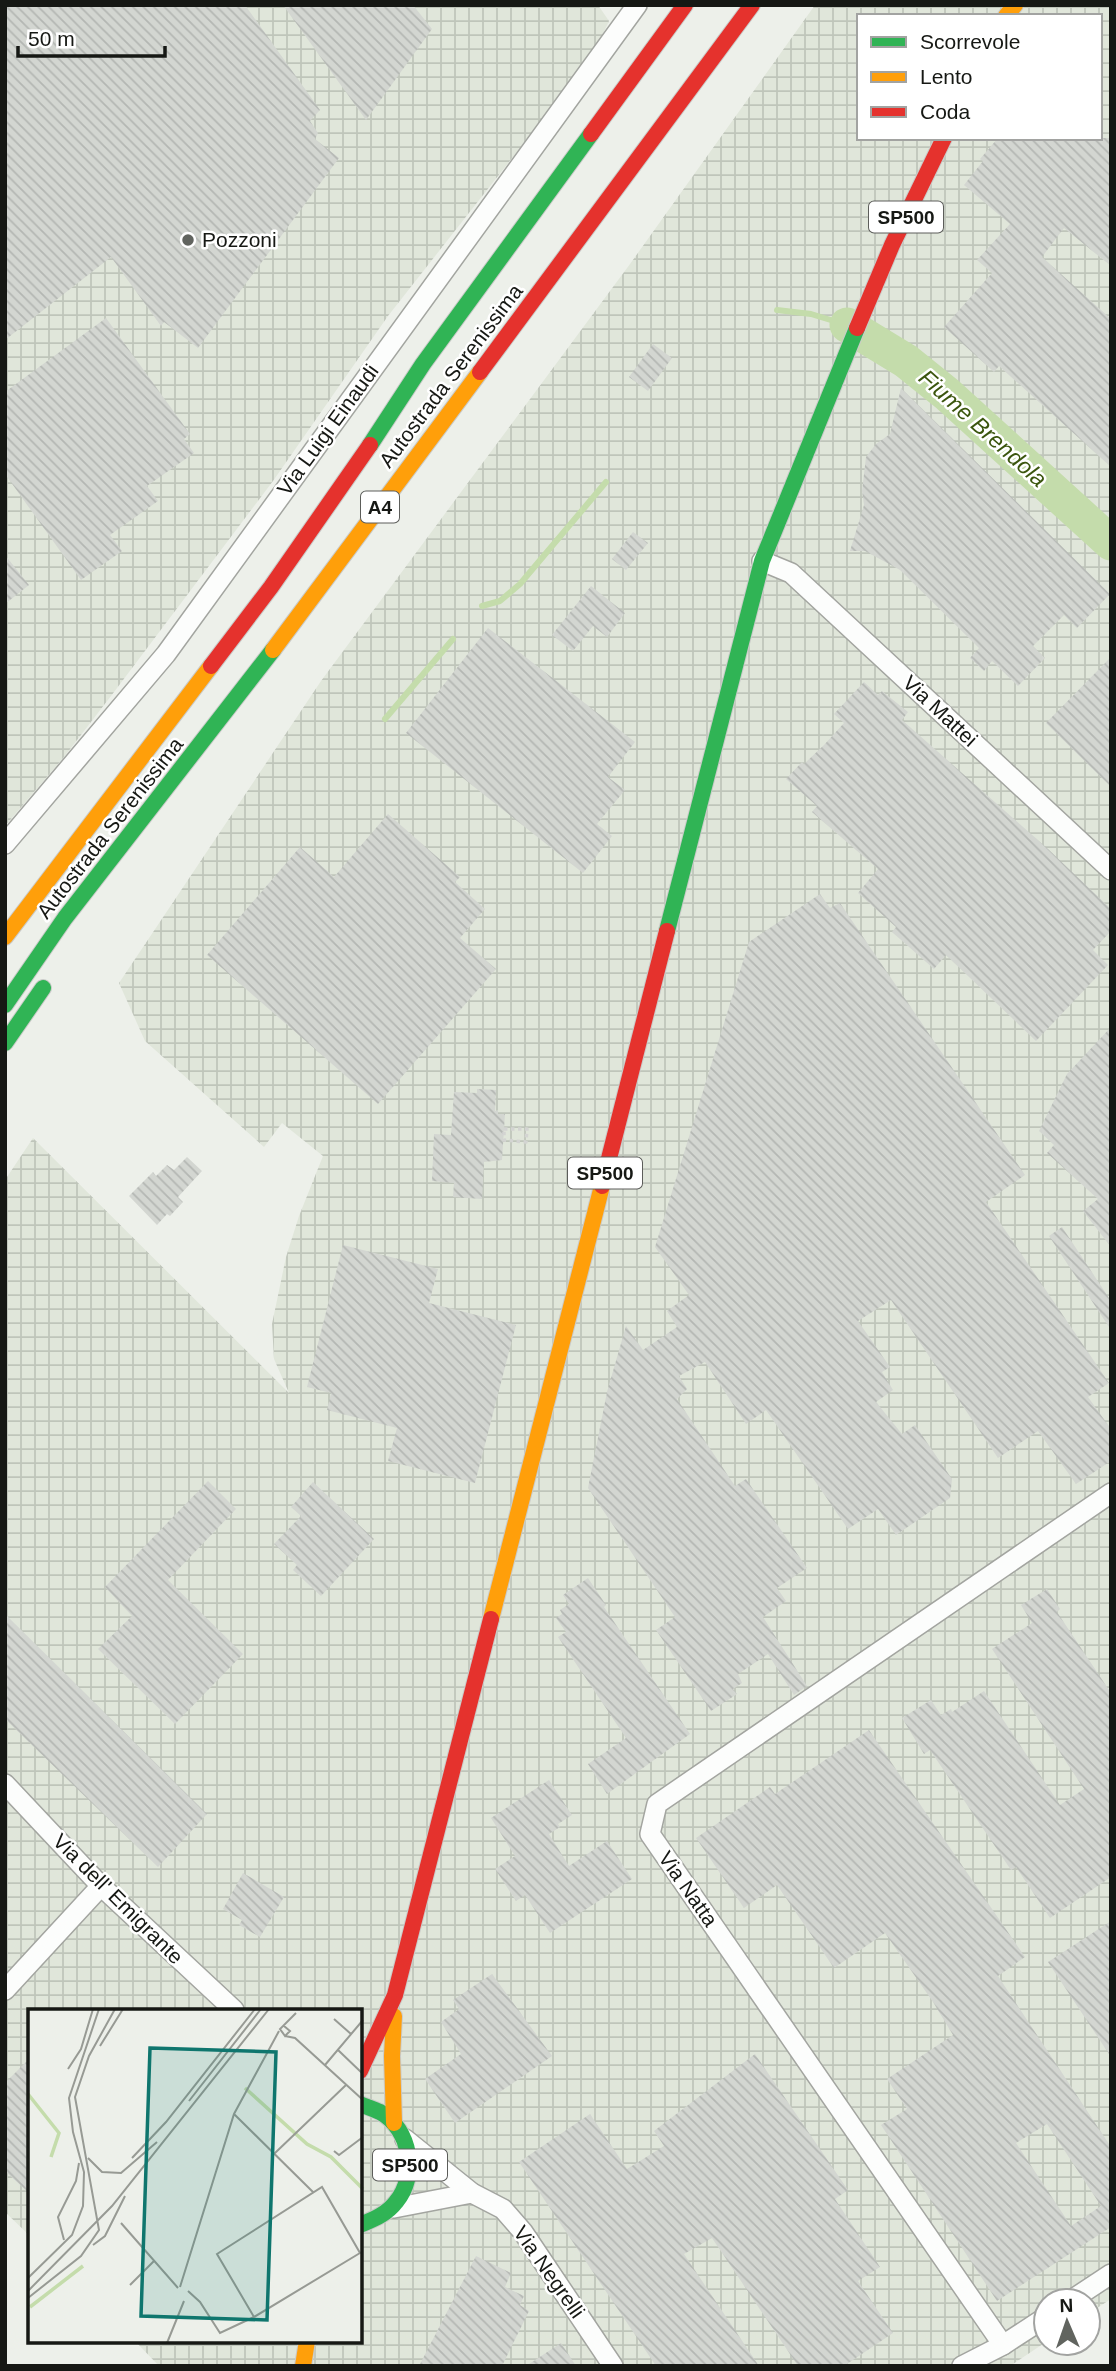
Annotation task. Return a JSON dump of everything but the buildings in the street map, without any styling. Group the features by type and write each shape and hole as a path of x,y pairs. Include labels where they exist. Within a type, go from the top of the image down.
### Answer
{"main road":[{"name":"Autostrada Serenissima","path":"5,937 271,586 348,479 429,356 685,5"},
{"name":"Autostrada Serenissima","path":"5,1005 65,918 316,593 752,5"},
{"name":"SP500","path":"362,2067 395,1995 762,561 821,411 892,245 943,140"},
{"path":"12,900 85,831"},
{"path":"61,953 100,874"},
{"path":"5,1043 49,976"},
{"name":"SP500","path":"394,2123 392,2056 395,1995"},
{"name":"SP500","path":"362,2105 383,2113 394,2123 405,2140 410,2157 410,2175 394,2208 367,2224"},
{"path":"303,2366 307,2343"}],"street":[{"name":"Via Luigi Einaudi","path":"5,844 166,654 637,5"},
{"name":"Via Mattei","path":"762,561 791,573 1111,870"},
{"name":"Via Natta","path":"1003,2345 650,1834 657,1804 1111,1493"},
{"name":"Via dell' Emigrante","path":"5,1784 102,1886 232,2009"},
{"path":"5,1990 102,1886"},
{"name":"Via Negrelli","path":"405,2140 471,2193 503,2209 523,2232 613,2366"},
{"path":"394,2208 471,2193"},
{"path":"1091,2287 1111,2274"},
{"path":"962,2366 1032,2326"}],"path":[{"path":"504,1129 527,1129 526,1142 504,1140 504,1129"}],"shaded area":[{"path":"5,5 598,5 609,21 593,55 388,316 273,481 111,696 64,757 5,826"},
{"path":"815,5 1111,5 1111,2299 1102,2305 1102,2287 1032,2287 1032,2351 1010,2366 988,2366 979,2354 955,2366 159,2366 137,2343 362,2343 362,2009 28,2009 28,2234 5,2212 5,1180 33,1138 289,1393 274,1359 272,1324 286,1257 323,1156 282,1123 264,1147 145,1041 119,983 321,681 630,264"}],"waterway":[{"path":"777,310 811,314 847,325"},
{"name":"Fiume Brendola","path":"847,325 906,361 947,394 1111,543"},
{"path":"482,606 500,601 520,584 606,482"},
{"path":"385,719 453,639"}],"traffic: fast":[{"path":"370,445 423,364 591,134"},
{"path":"667,931 762,561 857,328"},
{"path":"5,1005 65,918 273,650"},
{"path":"5,1043 43,988"},
{"path":"362,2105 380,2112 399,2130 408,2154 409,2167 403,2191 396,2202 384,2213 362,2224"}],"traffic: slow":[{"path":"1008,14 1015,5"},
{"path":"273,650 480,372"},
{"path":"5,937 211,666"},
{"path":"491,1619 602,1186"},
{"path":"394,2016 394,2123"},
{"path":"303,2366 307,2343"}],"traffic: jam":[{"path":"591,134 685,5"},
{"path":"480,372 752,5"},
{"path":"857,328 892,245 943,140"},
{"path":"211,666 271,587 370,445"},
{"path":"602,1186 667,931"},
{"path":"362,2067 395,1995 491,1619"}],"place":[{"name":"Pozzoni","path":"188,240"}]}
